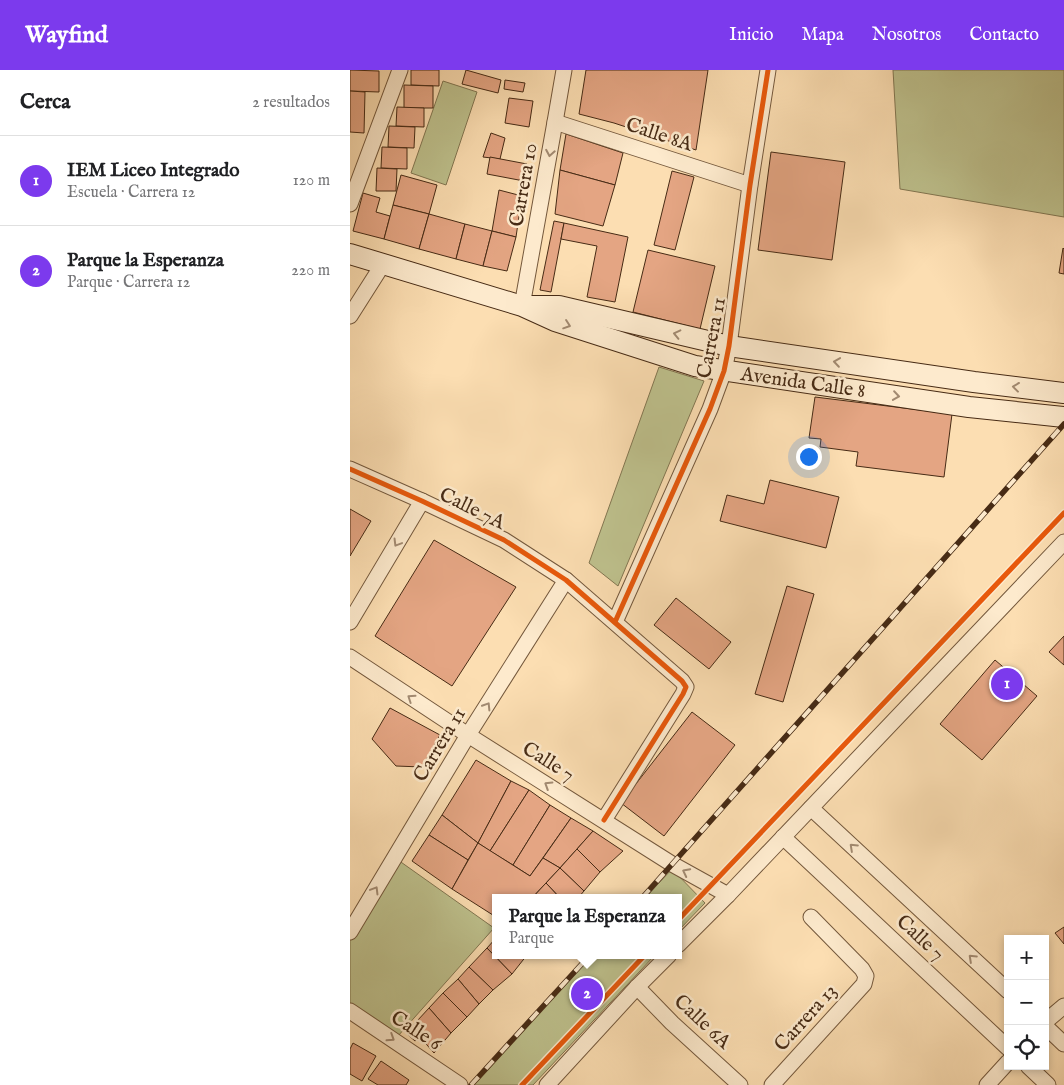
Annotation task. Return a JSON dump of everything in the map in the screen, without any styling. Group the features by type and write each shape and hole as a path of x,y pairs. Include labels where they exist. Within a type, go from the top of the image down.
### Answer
{"main road":[{"name":"Avenida Calle 8","path":"350,254 522,306 555,321 695,366 969,407 1064,417"},
{"name":"Avenida Calle 8","path":"522,306 559,306 729,346 974,382 1064,393"}],"street":[{"path":"350,204 400,70"},
{"name":"Carrera 10","path":"522,306 564,70"},
{"name":"Carrera 11","path":"614,622 706,418 724,371 768,70"},
{"name":"Calle 8A","path":"556,122 750,186"},
{"path":"350,316 383,264"},
{"name":"Calle 7A","path":"350,469 504,540 566,580 682,681 686,687 683,694 604,820"},
{"path":"350,622 422,501"},
{"path":"682,942 1064,542"},
{"name":"Carrera 11","path":"350,932 468,735 566,580"},
{"name":"Calle 7","path":"350,657 468,735 672,864 728,895"},
{"path":"811,808 1004,987"},
{"name":"Calle 7","path":"783,837 1004,1044"},
{"name":"Carrera 13","path":"772,1085 864,984 866,976 862,969 811,917"},
{"path":"547,1085 665,959"},
{"name":"Calle 6A","path":"637,987 672,1023 740,1085"},
{"path":"1049,1019 1064,1006"},
{"name":"Calle 6","path":"350,1011 460,1085"},
{"path":"1049,1030 1064,1044"},
{"path":"987,1085 1004,1066"},
{"path":"1032,1070 1048,1085"}],"green space":[{"path":"893,70 1064,70 1064,217 900,189"},
{"path":"443,81 477,92 446,185 411,173"},
{"path":"659,367 704,381 618,586 589,563"},
{"path":"398,860 492,927 492,930 398,1036 350,1006 350,938"},
{"path":"672,869 705,903 682,927 682,894 649,894"},
{"path":"587,959 651,959 533,1085 469,1085"}],"building":[{"path":"350,70 379,71 379,92 350,91"},
{"path":"411,70 439,70 439,86 411,85"},
{"path":"466,70 501,80 498,93 462,84"},
{"path":"586,70 708,70 696,150 614,123 579,114"},
{"path":"505,80 525,83 523,92 504,89"},
{"path":"404,85 433,86 433,108 404,108"},
{"path":"350,91 365,92 364,133 350,132"},
{"path":"509,98 533,101 529,127 505,123"},
{"path":"397,107 424,108 424,127 396,126"},
{"path":"389,126 415,127 414,148 388,147"},
{"path":"491,133 505,138 500,159 483,157"},
{"path":"566,134 623,153 615,185 560,170"},
{"path":"382,147 407,148 407,169 381,168"},
{"path":"771,152 845,162 832,260 758,250"},
{"path":"490,157 527,164 524,181 487,174"},
{"path":"377,168 397,169 396,191 376,191"},
{"path":"560,170 615,185 603,226 555,214"},
{"path":"672,171 694,177 675,250 654,245"},
{"path":"401,175 437,185 429,214 393,205"},
{"path":"499,190 522,196 516,237 492,231"},
{"path":"363,193 380,198 376,212 390,216 384,239 353,231"},
{"path":"393,205 429,214 419,249 384,239"},
{"path":"429,214 465,224 456,259 419,249"},
{"path":"554,221 564,223 551,292 540,290"},
{"path":"564,223 628,237 615,302 587,297 597,246 561,239"},
{"path":"465,224 492,231 483,266 456,259"},
{"path":"492,231 516,237 507,271 483,266"},
{"path":"1064,249 1064,274 1059,273"},
{"path":"648,250 715,266 700,329 633,312"},
{"path":"815,397 952,414 944,477 856,466 858,452 820,447 821,439 809,438"},
{"path":"770,480 839,497 826,548 720,521 727,495 764,504"},
{"path":"350,509 371,521 350,556"},
{"path":"434,540 516,587 452,686 375,636"},
{"path":"787,586 814,594 783,702 755,694"},
{"path":"676,598 731,642 709,669 654,625"},
{"path":"1064,636 1064,665 1049,652"},
{"path":"995,660 1037,696 982,760 940,724"},
{"path":"390,708 440,735 422,767 396,766 372,739"},
{"path":"692,712 735,745 664,836 621,803"},
{"path":"476,760 511,781 478,843 442,815"},
{"path":"511,781 529,790 490,851 478,843"},
{"path":"529,790 550,805 513,865 490,851"},
{"path":"550,805 571,818 530,876 513,865"},
{"path":"442,815 478,843 468,860 429,835"},
{"path":"571,818 593,831 560,868 543,858"},
{"path":"593,831 623,851 600,872 577,849"},
{"path":"429,835 468,860 452,889 412,861"},
{"path":"478,843 530,876 543,858 560,868 536,894 492,894 492,914 452,889"},
{"path":"577,849 600,872 584,891 560,868"},
{"path":"560,868 584,891 581,894 556,894 546,883"},
{"path":"546,883 556,894 536,894"},
{"path":"1064,927 1064,944 1055,933"},
{"path":"492,942 492,953 487,948"},
{"path":"487,948 492,953 492,959 498,959 512,974 493,990 469,967"},
{"path":"498,959 524,959 512,974"},
{"path":"469,967 493,990 479,1004 458,979"},
{"path":"458,979 479,1004 467,1017 443,993"},
{"path":"443,993 467,1017 451,1033 429,1008"},
{"path":"429,1008 451,1033 434,1053 420,1037 415,1041 406,1033"},
{"path":"353,1043 376,1056 362,1081 350,1074 350,1049"},
{"path":"381,1061 409,1080 406,1085 378,1085 368,1079"}],"railway":[{"path":"646,894 1064,424"},
{"path":"471,1085 586,959"}],"cycle path":[{"path":"615,622 710,409 724,371 768,70"},
{"path":"350,469 504,540 566,580 682,681 686,687 683,694 604,820"},
{"path":"682,916 1064,513"},
{"path":"522,1085 641,959"}],"place":[{"name":"IEM Liceo Integrado","path":"1007,684"},
{"name":"Parque la Esperanza","path":"587,994"}]}
